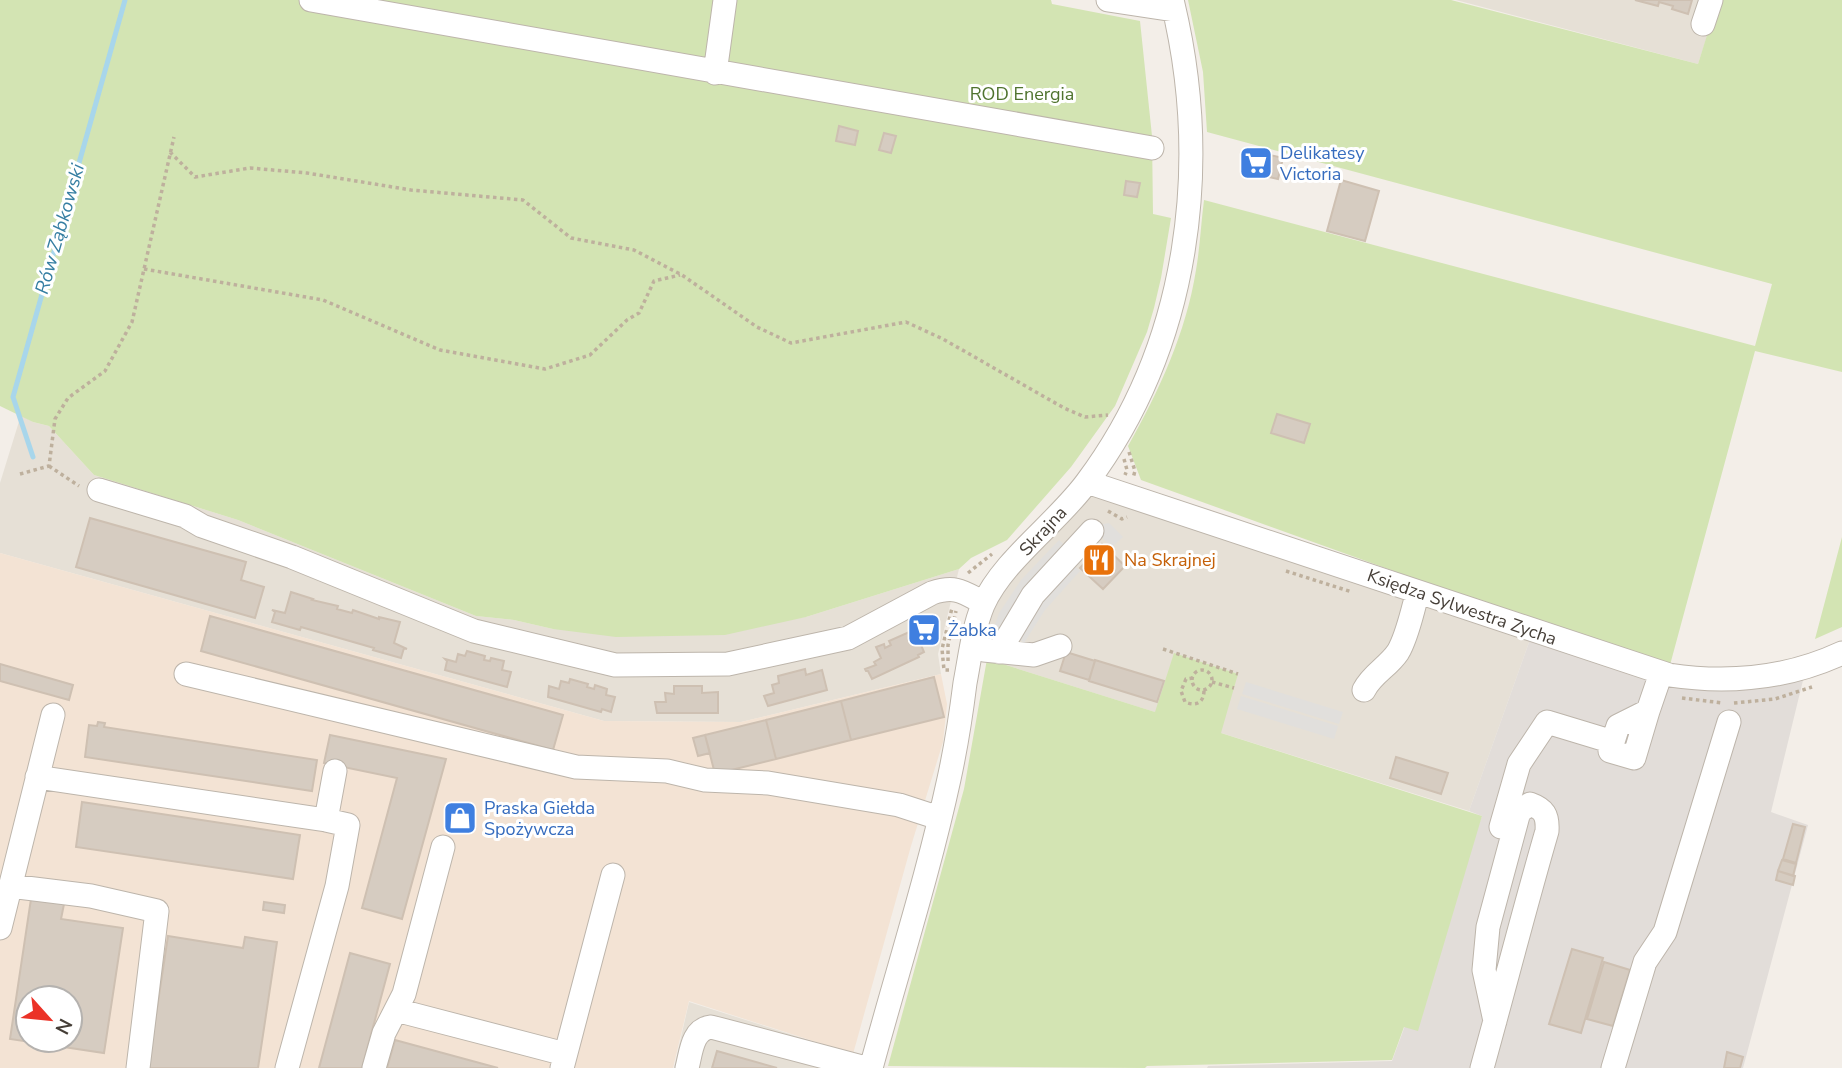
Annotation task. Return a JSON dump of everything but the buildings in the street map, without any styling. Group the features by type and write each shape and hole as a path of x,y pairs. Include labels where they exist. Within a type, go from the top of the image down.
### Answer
{"street":[{"path":"311,0 1152,148"},
{"path":"715,73 725,0"},
{"path":"1108,0 1173,5"},
{"path":"1703,24 1711,0"},
{"name":"Skrajna","path":"869,1068 939,818 956,743 971,648 984,603 998,580 1087,482 1121,429 1152,364 1174,302 1183,257 1190,197 1192,138 1187,80 1173,5"},
{"name":"Księdza Sylwestra Zycha","path":"1087,482 1661,673 1717,680 1760,678 1813,666 1842,653"},
{"path":"99,490 185,516 202,526 292,557 474,631 602,664 738,663 848,638 943,589 957,589 984,603"},
{"path":"999,652 1033,595 1092,531"},
{"path":"1364,690 1371,677 1387,665 1399,650 1418,592"},
{"path":"971,648 1034,655 1060,646"},
{"path":"1495,899 1487,888 1488,872 1519,764 1547,722 1613,742 1618,726 1648,711 1661,673"},
{"path":"186,674 576,767 667,771 705,780 768,783 899,805 939,818"},
{"path":"0,928 52,715"},
{"path":"1613,1068 1645,962 1665,932 1729,722"},
{"path":"326,820 335,771"},
{"path":"37,777 348,825 337,886 287,1068"},
{"path":"1482,1068 1495,1021 1502,988 1547,831 1548,818 1541,808 1530,804 1520,812 1488,927 1484,970 1495,1021"},
{"path":"374,1068 384,1033 404,994 443,847"},
{"path":"396,1010 563,1061 613,876"},
{"path":"10,886 91,896 157,911 138,1068"},
{"path":"703,1068 690,1057 696,1035 704,1028 711,1027 869,1068"}],"path":[{"path":"49,466 55,419 68,398 105,371 132,322 174,137"},
{"path":"170,152 195,177 250,168 307,173 411,190 523,200 571,238 635,250 682,275 757,327 791,343 906,322 943,339 1085,417 1114,414"},
{"path":"144,269 323,300 440,349 545,369 590,355 627,320 639,313 654,281 682,275"},
{"path":"20,474 49,466"},
{"path":"49,466 76,485 99,490"},
{"path":"1163,649 1238,674"},
{"path":"1204,671 1209,674 1212,682 1204,690 1199,703 1185,702 1181,691 1186,679 1204,671"},
{"path":"1193,678 1196,687 1204,690"},
{"path":"1212,682 1234,688"}],"shaded area":[{"path":"1456,0 1719,0 1698,64"},
{"path":"21,415 33,422 49,426 94,475 238,520 476,616 514,620 553,629 806,617 959,569 938,654 941,674 741,722 604,721 0,553 0,483"},
{"path":"1088,488 1532,634 1469,811 987,659 978,624 982,611"},
{"path":"1109,523 1123,537 1112,547 1099,535 1073,564 1080,571 1045,610 1024,643 1018,638 1015,641 994,628 999,613 1021,580 1059,540 1067,547 1084,527"},
{"name":"Praska Giełda Spożywcza","path":"0,553 604,721 741,722 941,674 947,704 943,742 853,1054 689,1001 673,1068 0,1068"},
{"path":"1532,634 1626,666 1805,672 1771,812 1808,825 1743,1068 1207,1068 1392,1061 1482,816 1469,811"},
{"path":"1246,682 1343,712 1339,724 1242,694"},
{"path":"1241,696 1338,726 1334,739 1237,709"},
{"path":"689,1002 853,1054 849,1068 674,1068"}],"green space":[{"name":"ROD Energia","path":"0,0 1051,0 1052,4 1140,21 1152,136 1153,214 1171,218 1154,308 1147,332 1115,406 1071,467 1007,540 971,558 959,569 806,617 725,635 616,637 476,616 238,520 94,475 49,426 33,422 0,406"},
{"path":"1188,0 1451,0 1698,64 1718,0 1842,0 1842,372 1755,351 1670,665 1516,615 1141,480 1128,446 1161,383 1186,316 1196,270 1204,200 1755,346 1772,284 1207,132 1203,72"},
{"path":"1842,537 1842,627 1815,639"},
{"path":"1174,653 1238,674 1221,733 1482,816 1418,1031 1404,1027 1392,1060 1145,1068 888,1066 964,789 987,659 1155,712"}],"waterway":[{"name":"Rów Ząbkowski","path":"33,457 13,397 125,0"}],"place":[{"name":"Delikatesy Victoria","path":"1256,163"},
{"name":"Na Skrajnej","path":"1099,560"},
{"name":"Żabka","path":"924,630"},
{"name":"Praska Giełda Spożywcza","path":"460,818"}]}
